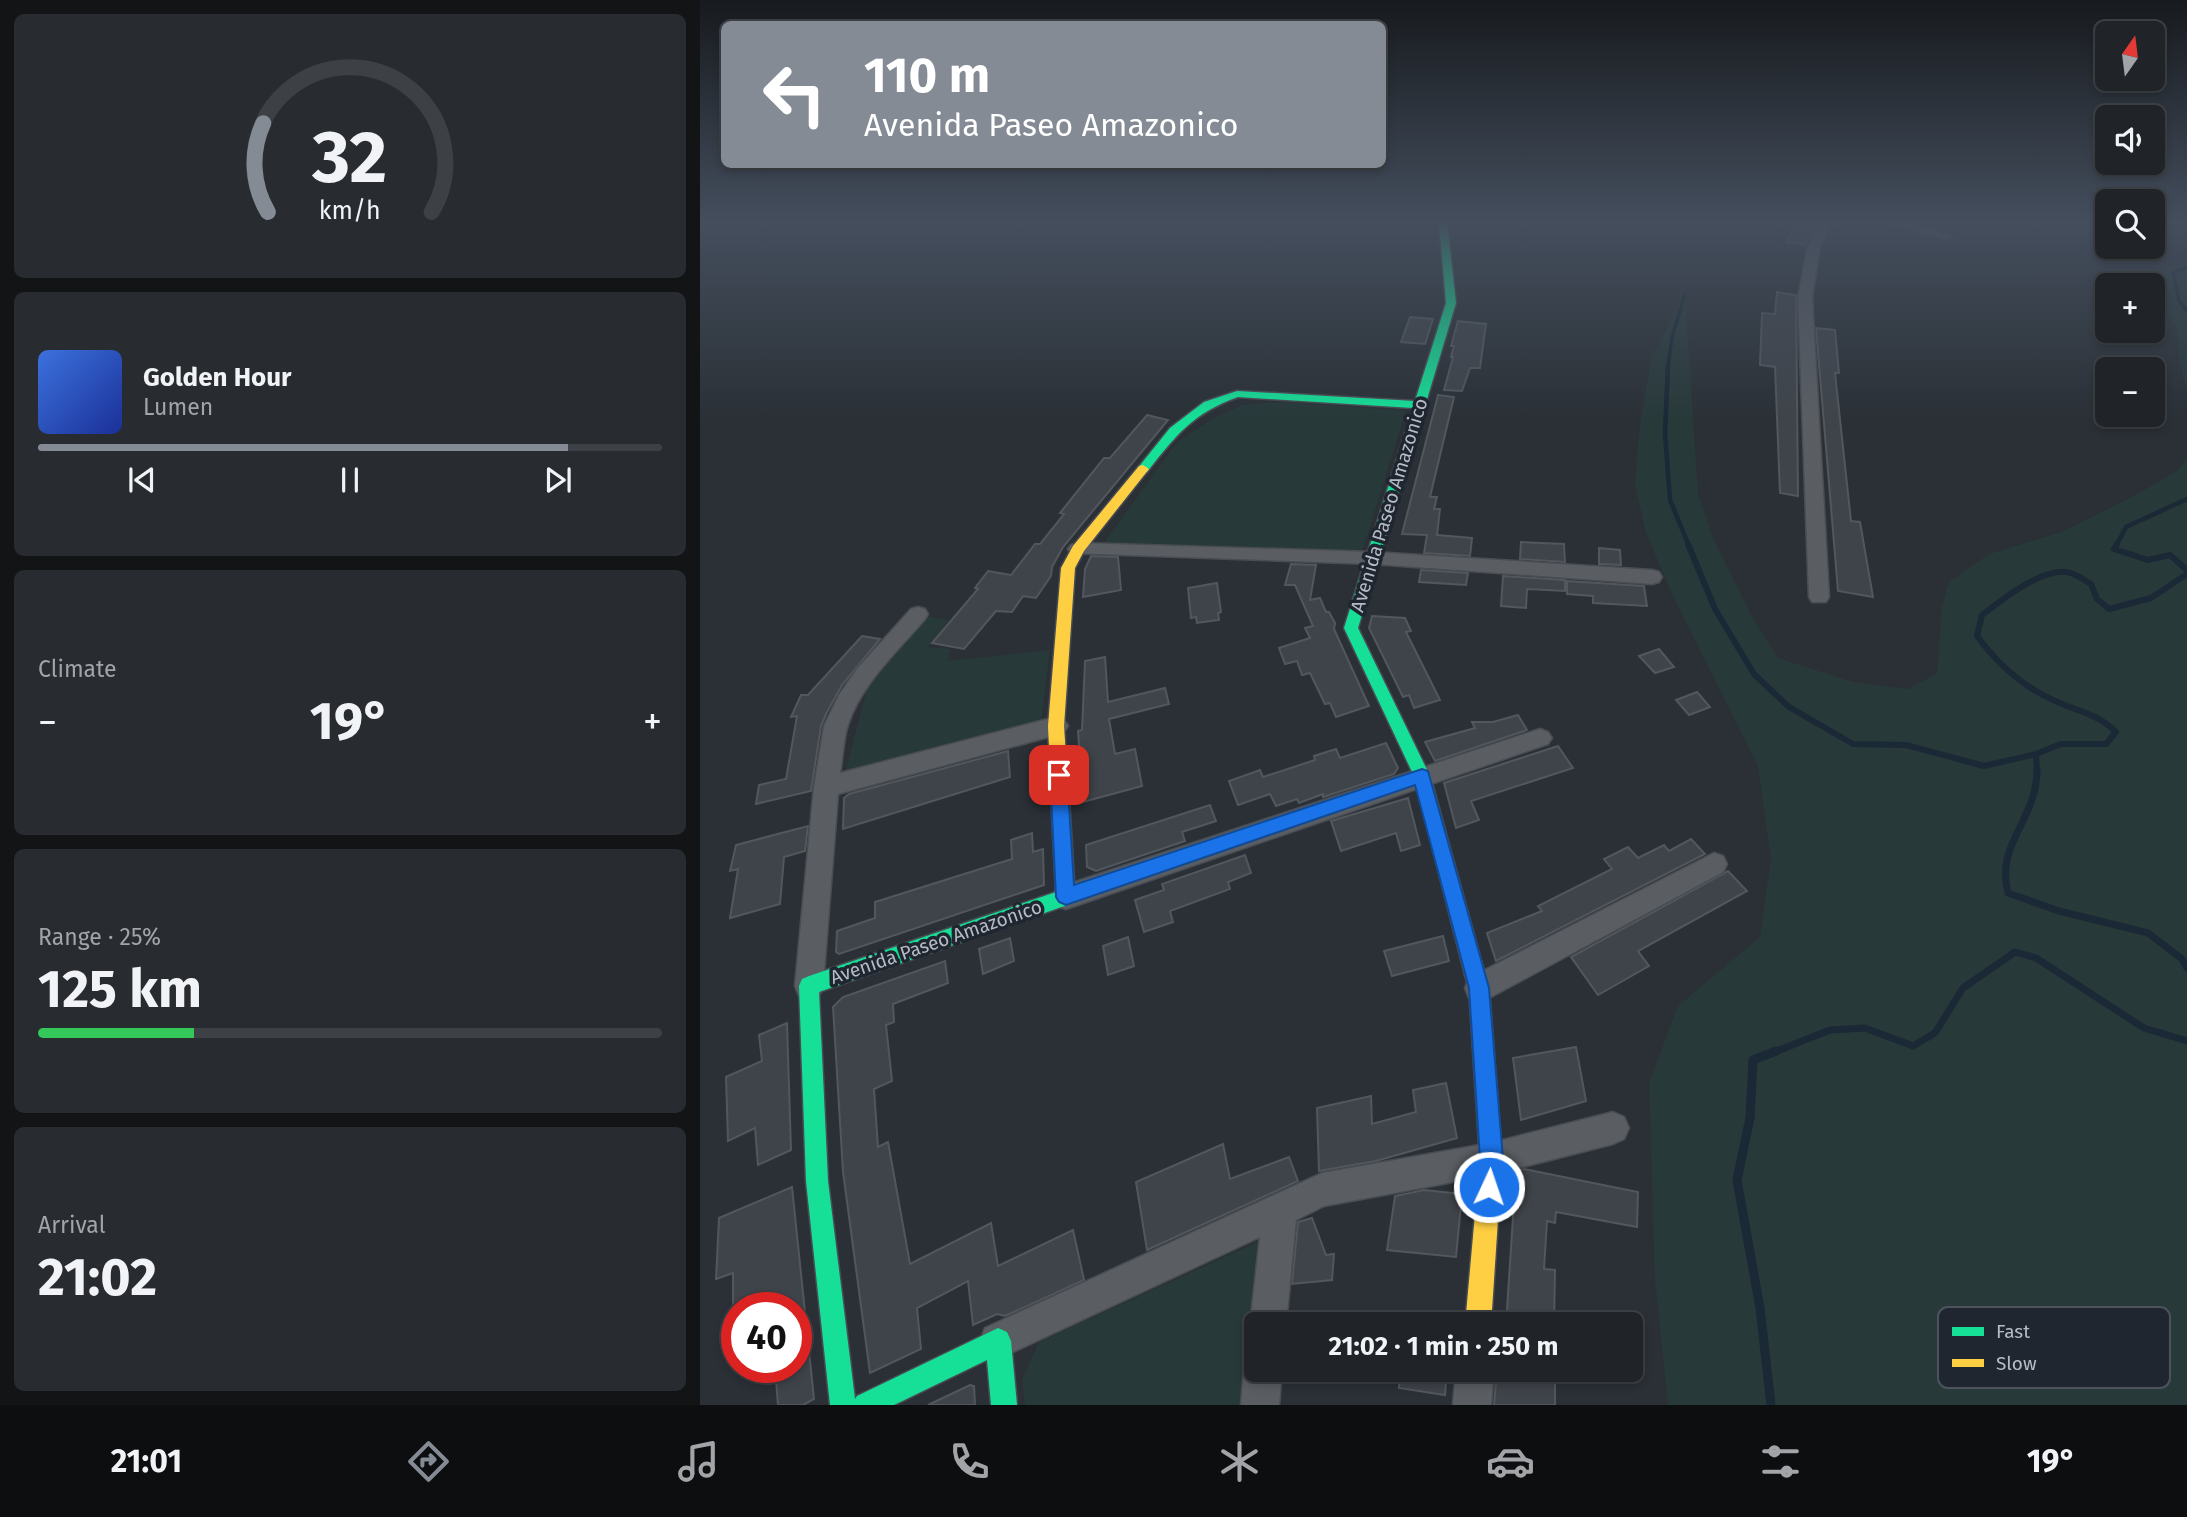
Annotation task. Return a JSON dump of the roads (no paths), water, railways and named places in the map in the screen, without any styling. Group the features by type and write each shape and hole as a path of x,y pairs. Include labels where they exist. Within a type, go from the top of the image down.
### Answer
{"street":[{"name":"Avenida Paseo Amazonico","path":"1422,776 1350,628 1451,303 1449,288"},
{"path":"1807,288 1819,597"},
{"path":"1066,897 1056,726 1068,568 1078,549 1174,430 1208,404 1237,394 1420,405"},
{"path":"1078,549 1373,558 1652,577"},
{"path":"843,1405 817,1181 809,986 826,787 836,726 847,701 865,675 918,614"},
{"path":"826,787 1056,726"},
{"name":"Avenida Paseo Amazonico","path":"809,986 1540,738"},
{"path":"1422,776 1479,988 1491,1159 1479,1312"},
{"path":"1479,988 1714,864"},
{"path":"866,1405 1322,1189 1491,1159 1613,1128"},
{"path":"1269,1312 1280,1209"},
{"path":"998,1341 1004,1405"},
{"path":"1259,1405 1262,1382"},
{"path":"1472,1405 1474,1382"}],"waterway":[{"path":"2176,288 2179,301 2187,311"},
{"path":"1668,366 1672,337 1685,294"},
{"path":"1668,364 1665,433 1670,500 1689,546"},
{"path":"2116,546 2126,527 2187,499"},
{"path":"1688,544 1715,609 1754,674 1789,707 1853,744 1906,745 1984,766 2036,754"},
{"path":"2117,544 2114,549 2148,560 2170,555 2187,570"},
{"path":"2036,754 2061,744 2106,744 2116,732 2094,716 2031,688 2011,673 1977,636 1982,615 2033,580 2056,572 2079,576 2091,584 2097,599 2109,609 2151,598 2187,574"},
{"path":"2036,754 2037,770"},
{"path":"2037,770 2031,804 2011,845 2007,860 2008,893 2059,911 2148,933 2182,959 2187,968"},
{"path":"1772,1053 1830,1030 1865,1028 1913,1046 1935,1033 1963,988 2015,952 2036,958 2144,1028 2187,1041"},
{"path":"1771,1405 1760,1308 1737,1180 1750,1118 1753,1060 1776,1051"}]}
